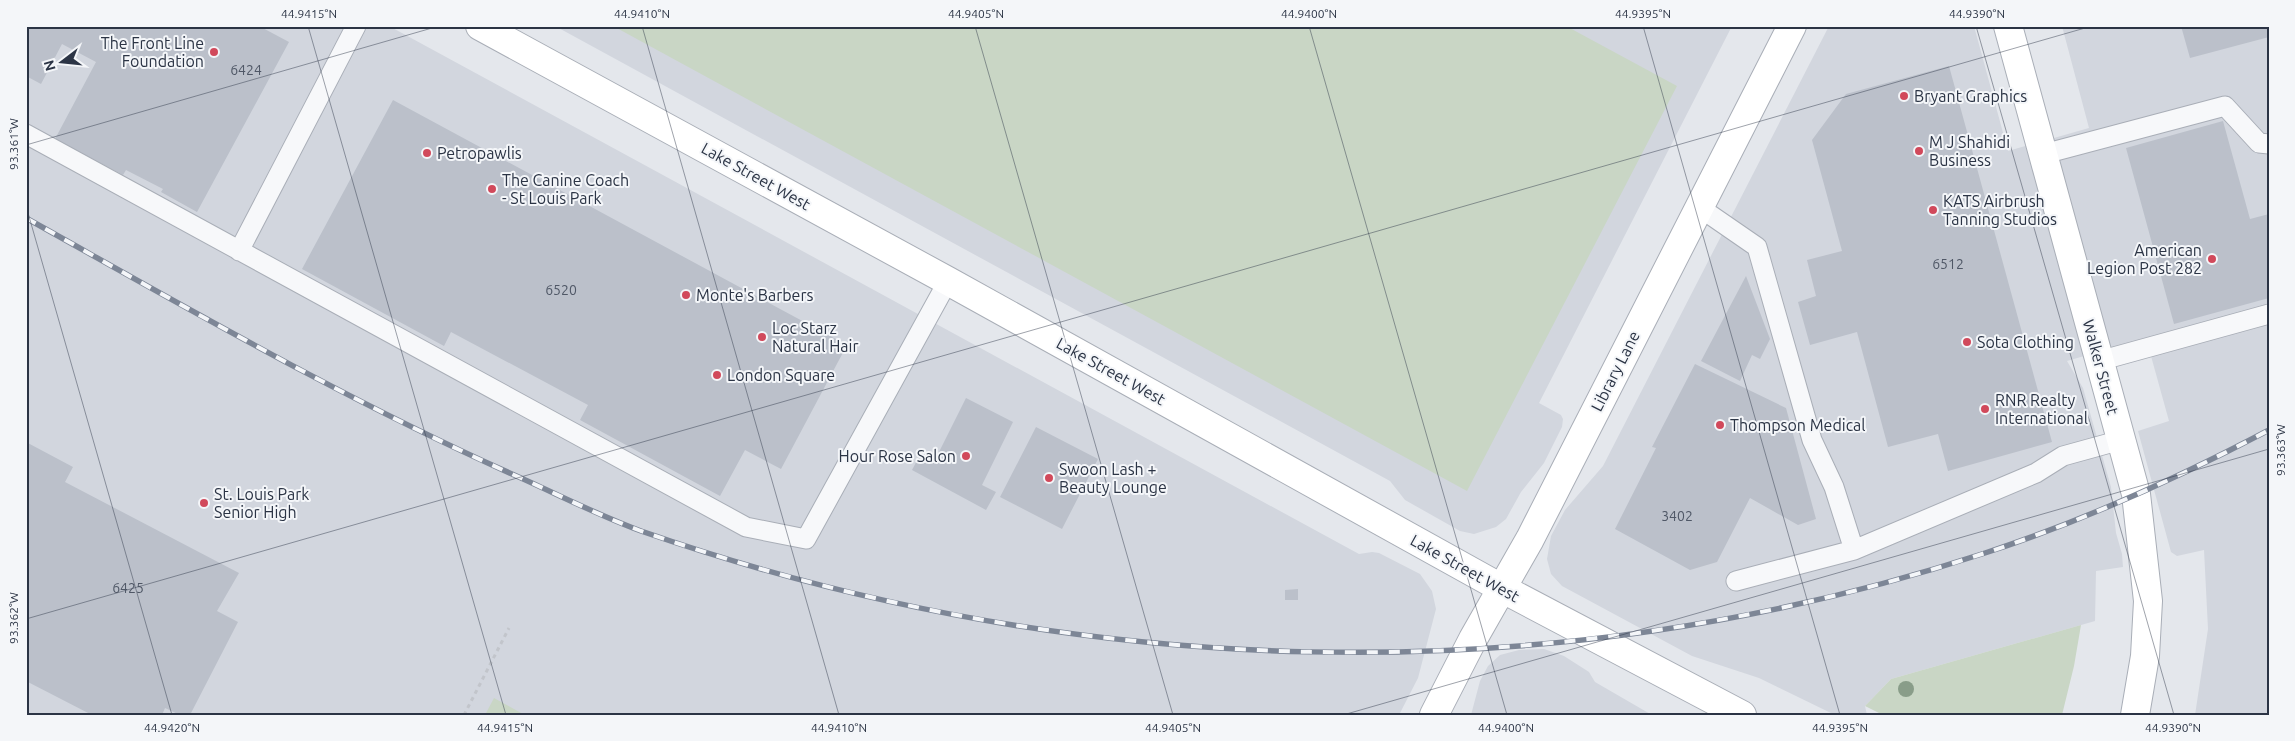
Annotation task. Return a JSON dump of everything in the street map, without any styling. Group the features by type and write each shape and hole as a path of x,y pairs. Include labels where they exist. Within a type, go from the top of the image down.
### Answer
{"street":[{"name":"Lake Street West","path":"480,26 948,281 1503,590 1742,715"},
{"name":"Library Lane","path":"1434,715 1473,639 1503,590 1792,26"},
{"name":"Walker Street","path":"2008,26 2136,494 2148,601 2145,656 2135,715"}],"lane":[{"path":"239,251 356,26"},
{"path":"2044,154 2226,106 2264,143"},
{"path":"26,134 746,527 806,539 948,281"},
{"path":"1699,207 1757,247 1812,440 1834,487 1854,550"},
{"path":"2099,361 2269,314"},
{"path":"1736,581 1854,550 2036,473 2063,456 2121,440"}],"path":[{"path":"464,715 510,628"}],"shaded area":[{"path":"26,26 389,26 1359,554 1379,553 1420,574 1432,591 1436,609 1418,678 1399,715 26,715"},
{"path":"555,26 1732,26 1539,403 1561,415 1563,419 1562,427 1544,463 1521,492 1506,519 1496,527 1474,534 1460,531 1405,500 1390,481"},
{"path":"1829,26 1974,26 2008,151 2089,128 2062,26 2269,26 2269,715 2195,715 2208,629 2204,550 2177,556 2171,552 2138,431 2169,421 2146,338 2067,361 2083,388 2111,487 2116,533 2122,554 2123,567 2096,571 2095,621 1891,679 1865,706 1867,715 1835,715 1759,678 1692,656 1562,586 1551,574 1547,559 1551,536 1565,510 1603,466"},
{"path":"1544,649 1564,656 1589,672 1595,682 1652,715 1471,715 1480,681 1488,666 1500,655 1519,650"}],"green space":[{"path":"613,26 1566,26 1677,86 1467,491"},
{"path":"2081,625 2074,666 2062,715 1883,715 1865,706 1891,679"},
{"path":"494,698 525,715 485,715"}],"building":[{"path":"26,26 259,26 289,42 197,212 161,192 163,189 126,170 123,175 55,139 96,62 62,44 41,84 26,76"},
{"path":"2181,26 2269,26 2269,37 2190,58"},
{"path":"1949,66 2052,442 1948,471 1938,434 1888,447 1857,332 1810,345 1798,302 1816,296 1807,260 1842,251 1812,140 1846,94"},
{"path":"393,100 847,345 781,469 745,450 720,496 580,420 588,405 451,332 444,346 302,269"},
{"name":"American Legion Post 282","path":"2223,121 2250,219 2269,214 2269,298 2174,324 2126,148"},
{"path":"1746,276 1770,339 1760,359 1752,355 1740,381 1701,361"},
{"path":"1695,364 1786,408 1816,519 1798,525 1750,498 1717,562 1690,570 1615,529 1656,448 1652,447"},
{"name":"Hour Rose Salon","path":"966,398 1013,422 982,485 996,492 986,510 912,470 921,453 935,460"},
{"name":"Swoon Lash + Beauty Lounge","path":"1036,427 1098,459 1062,529 1000,497"},
{"path":"26,442 73,467 65,482 239,573 217,611 238,622 190,715 180,715 165,708 162,715 92,715 26,681"},
{"path":"1298,589 1298,600 1285,600 1285,590"}],"railway":[{"path":"26,218 271,354 395,419 581,506 641,531 805,581 972,618 1141,642 1311,652 1482,648 1651,631 1820,599 1985,553 2058,527 2130,498 2269,430"}],"place":[{"name":"The Front Line Foundation","path":"214,52"},
{"name":"Bryant Graphics","path":"1904,96"},
{"name":"M J Shahidi Business","path":"1919,151"},
{"name":"Petropawlis","path":"427,153"},
{"name":"The Canine Coach - St Louis Park","path":"492,189"},
{"name":"KATS Airbrush Tanning Studios","path":"1933,210"},
{"name":"American Legion Post 282","path":"2212,259"},
{"name":"Monte's Barbers","path":"686,295"},
{"name":"Loc Starz Natural Hair","path":"762,337"},
{"name":"Sota Clothing","path":"1967,342"},
{"name":"London Square","path":"717,375"},
{"name":"RNR Realty International","path":"1985,409"},
{"name":"Thompson Medical","path":"1720,425"},
{"name":"Hour Rose Salon","path":"966,456"},
{"name":"Swoon Lash + Beauty Lounge","path":"1049,478"},
{"name":"St. Louis Park Senior High","path":"204,503"}]}
